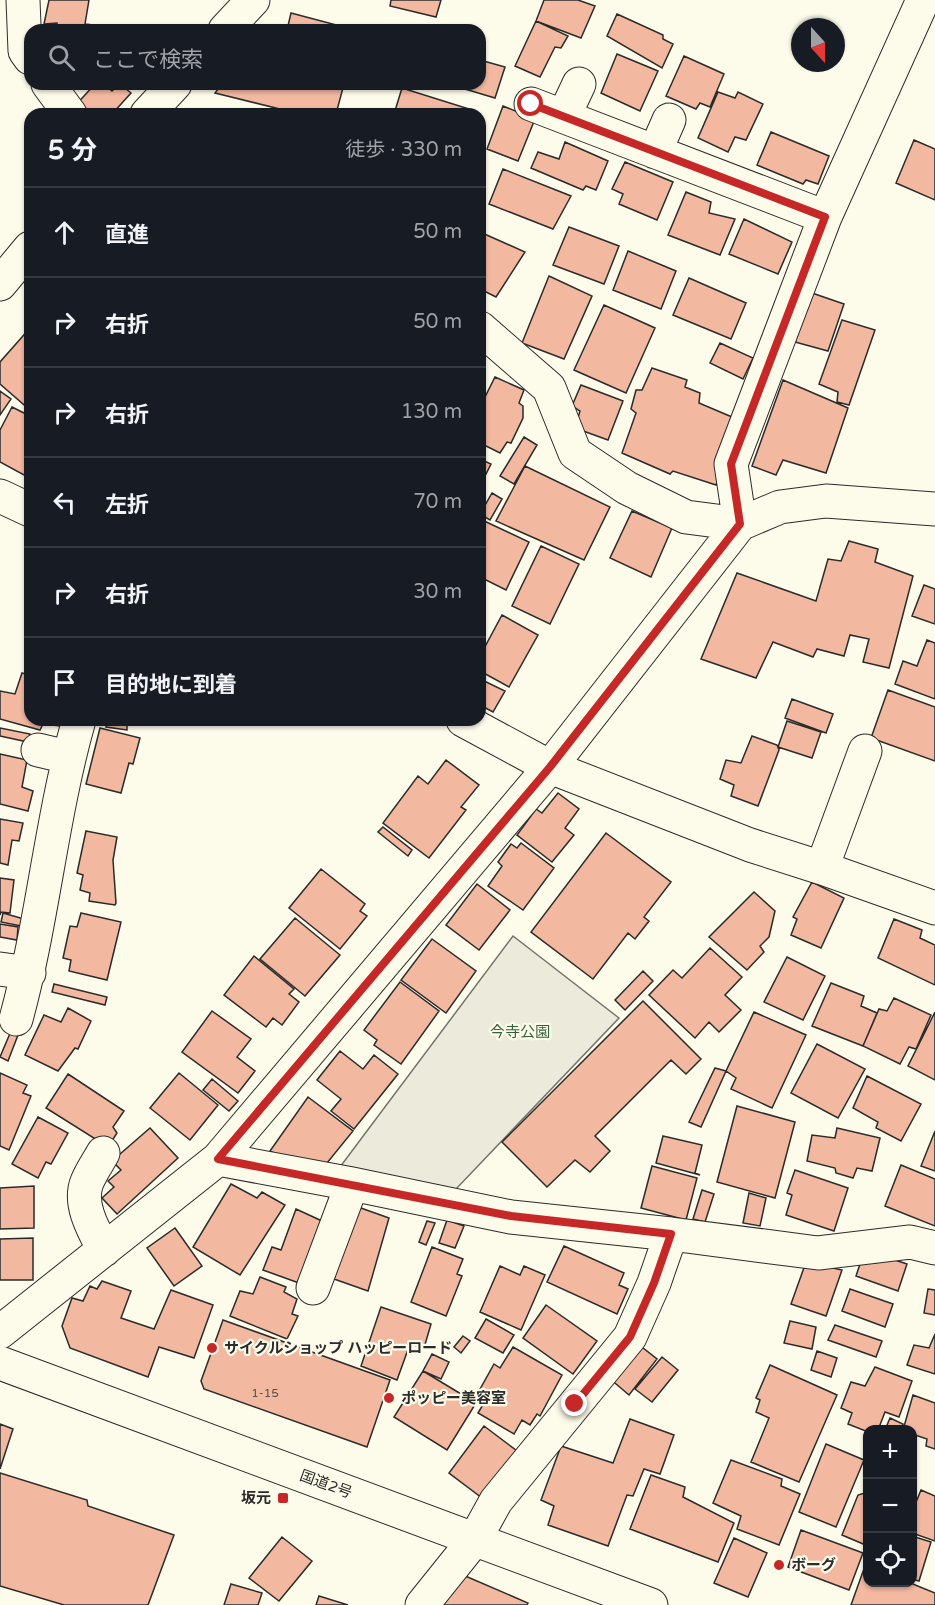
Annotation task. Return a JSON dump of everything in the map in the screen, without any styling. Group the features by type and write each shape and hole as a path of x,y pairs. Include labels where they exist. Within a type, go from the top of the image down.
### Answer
{"main road":[{"path":"23,0 24,26"},
{"path":"231,24 253,0"},
{"path":"740,524 731,464 825,217 923,0"},
{"path":"564,116 579,84"},
{"path":"52,90 66,108"},
{"path":"153,108 169,90"},
{"path":"531,104 825,217"},
{"path":"655,152 669,120"},
{"path":"0,284 24,255"},
{"path":"486,333 549,388 575,453 627,488 686,517 740,524"},
{"path":"0,496 24,507"},
{"path":"0,1332 218,1159 550,767 740,524 780,507 826,501 935,509"},
{"path":"16,1019 14,971 53,754 74,726"},
{"path":"474,726 550,767 750,845 935,908"},
{"path":"822,868 865,751"},
{"path":"103,1153 86,1184 86,1205 91,1226 104,1250"},
{"path":"218,1159 511,1216 818,1253 910,1242 935,1248"},
{"path":"313,1288 352,1184"},
{"path":"422,1605 475,1539 496,1501 630,1337 654,1283 671,1234"},
{"name":"国道2号","path":"0,1363 651,1605"}],"green space":[{"name":"今寺公園","path":"513,936 619,1018 456,1189 337,1171"}],"building":[{"path":"49,0 89,0 85,24 44,24"},
{"path":"391,0 441,0 436,17 390,6"},
{"path":"544,0 578,0 595,6 581,38 536,21"},
{"path":"291,13 333,24 288,24"},
{"path":"617,14 663,35 663,39 673,44 662,68 607,36"},
{"path":"536,21 568,36 561,48 555,47 540,77 515,66"},
{"path":"617,54 658,71 640,111 601,93"},
{"path":"684,56 724,74 710,107 700,103 696,109 666,96"},
{"path":"486,62 505,67 495,98 468,90 486,90"},
{"path":"90,90 127,90 131,93 117,108 74,107"},
{"path":"217,90 342,90 338,108 276,108 215,93"},
{"path":"401,90 408,90 466,108 396,108"},
{"path":"718,92 735,98 738,92 763,104 746,140 735,137 728,152 698,138"},
{"path":"503,106 535,119 518,161 487,149"},
{"path":"771,132 829,156 818,184 806,180 803,184 757,165"},
{"path":"914,140 935,149 935,200 896,183"},
{"path":"565,142 608,161 596,190 586,186 583,190 531,168 538,152 559,159"},
{"path":"625,162 673,182 657,220 619,204 623,194 612,189"},
{"path":"503,169 571,196 553,229 489,204"},
{"path":"686,192 711,202 709,213 735,219 720,255 668,235"},
{"path":"744,219 792,242 778,274 729,254"},
{"path":"569,227 619,246 604,284 553,265"},
{"path":"486,235 525,252 496,297 486,292"},
{"path":"628,251 676,271 661,309 613,290"},
{"path":"549,276 592,296 564,359 522,343"},
{"path":"689,278 746,303 731,339 673,315"},
{"path":"812,293 844,304 828,351 795,342"},
{"path":"604,305 655,328 626,393 574,370"},
{"path":"842,320 875,330 849,405 837,402 838,392 819,384"},
{"path":"24,335 24,405 0,384 0,362"},
{"path":"720,343 753,358 743,379 710,363"},
{"path":"652,368 687,380 685,387 700,393 699,403 739,420 716,485 673,471 670,474 622,453 636,413 631,409 636,390 642,390"},
{"path":"495,377 524,390 519,403 523,406 523,418 511,443 507,442 500,453 486,446 486,395"},
{"path":"783,380 848,408 826,473 783,460 776,475 752,466"},
{"path":"581,385 623,401 608,440 575,428 580,411 572,406"},
{"path":"0,391 11,399 0,415"},
{"path":"12,407 24,413 24,475 0,462 0,430"},
{"path":"524,437 537,445 514,484 500,476"},
{"path":"486,462 491,464 486,474"},
{"path":"525,466 610,507 584,560 496,521"},
{"path":"492,493 502,499 490,520 486,518 486,504"},
{"path":"632,511 672,528 651,577 610,558"},
{"path":"486,522 529,542 506,590 486,580"},
{"path":"849,541 878,549 875,562 913,576 889,668 863,662 869,639 850,635 844,656 817,649 813,657 773,642 756,678 701,659 737,573 816,601 828,559 841,561"},
{"path":"541,546 579,564 550,624 512,606"},
{"path":"924,585 935,589 935,624 912,616"},
{"path":"502,615 538,635 509,687 486,674 486,645"},
{"path":"927,640 935,643 935,699 895,684 903,661 917,666"},
{"path":"22,673 24,674 24,726 0,719 0,691 15,694"},
{"path":"486,682 505,691 493,712 486,708"},
{"path":"888,690 935,707 935,761 871,738"},
{"path":"792,699 833,714 826,733 785,718"},
{"path":"787,721 821,732 812,758 778,747"},
{"path":"25,726 42,726 40,730"},
{"path":"127,726 127,730 106,727"},
{"path":"0,728 30,734 28,742 0,736"},
{"path":"100,728 140,738 133,764 129,763 121,793 86,784"},
{"path":"752,736 777,745 779,750 758,806 731,796 734,785 720,779 726,760 741,763"},
{"path":"0,754 27,760 22,787 33,791 28,811 0,804"},
{"path":"446,760 479,785 461,807 466,810 429,858 383,823 418,776 428,784"},
{"path":"558,793 579,809 565,828 574,835 552,862 517,835 536,809 542,813"},
{"path":"0,819 23,823 19,841 12,840 8,865 0,863"},
{"path":"383,827 412,850 408,856 378,832"},
{"path":"86,831 117,837 113,860 115,905 89,901 90,893 80,890 83,875 77,873"},
{"path":"606,833 671,882 644,917 649,921 635,939 628,933 593,979 531,932"},
{"path":"521,843 554,868 523,910 488,886 502,866 498,862 511,844 517,848"},
{"path":"321,869 365,904 360,911 367,916 340,949 289,908"},
{"path":"0,878 14,880 10,913 1,912 0,915"},
{"path":"812,882 844,898 821,948 791,935 797,919 793,917"},
{"path":"477,884 510,910 479,950 446,925"},
{"path":"754,892 775,911 769,937 760,946 764,952 747,970 709,937"},
{"path":"3,913 24,919 21,926 1,922"},
{"path":"81,913 121,922 107,980 69,971 71,960 63,958 70,926 77,927"},
{"path":"295,918 340,955 305,996 260,959"},
{"path":"894,919 922,930 920,938 935,945 935,985 878,958"},
{"path":"0,924 18,927 17,940 0,937"},
{"path":"432,939 476,971 446,1013 401,980"},
{"path":"710,948 742,977 725,995 741,1010 719,1032 709,1022 695,1038 649,995 673,970 682,978"},
{"path":"254,956 294,989 289,994 299,1002 282,1025 273,1018 266,1027 224,995"},
{"path":"787,957 825,976 803,1020 764,1002"},
{"path":"643,971 653,981 625,1010 615,1000"},
{"path":"400,982 439,1011 401,1064 374,1045 377,1040 364,1030"},
{"path":"831,983 864,996 861,1006 877,1013 863,1046 812,1026"},
{"path":"54,984 107,997 105,1005 52,992"},
{"path":"894,998 931,1015 916,1049 909,1047 900,1064 863,1046 879,1009 887,1011"},
{"path":"643,1001 701,1059 686,1074 671,1060 595,1136 610,1151 590,1172 575,1160 547,1187 502,1142"},
{"path":"68,1008 91,1021 78,1049 75,1048 58,1071 25,1055 44,1015 61,1022"},
{"path":"212,1011 251,1039 237,1057 255,1071 238,1093 182,1052"},
{"path":"754,1012 806,1035 772,1108 731,1089 736,1078 726,1071"},
{"path":"935,1012 935,1080 908,1066"},
{"path":"11,1031 18,1035 8,1061 0,1057"},
{"path":"817,1044 865,1069 838,1118 791,1093"},
{"path":"340,1051 363,1069 374,1055 398,1074 354,1129 331,1111 341,1099 317,1080"},
{"path":"715,1068 726,1071 701,1127 689,1122"},
{"path":"0,1073 27,1085 23,1093 31,1096 9,1150 0,1146"},
{"path":"179,1073 218,1105 190,1140 150,1108"},
{"path":"68,1074 124,1111 113,1127 117,1133 108,1147 46,1108"},
{"path":"867,1076 921,1104 901,1141 876,1128 878,1122 853,1108"},
{"path":"212,1079 238,1101 229,1111 203,1090"},
{"path":"308,1097 353,1131 327,1163 281,1157 270,1151"},
{"path":"737,1106 795,1122 775,1198 717,1182"},
{"path":"38,1117 68,1133 51,1164 46,1162 38,1178 12,1164"},
{"path":"150,1128 178,1158 117,1214 102,1198 114,1187 108,1181 121,1170 112,1161"},
{"path":"837,1128 880,1138 872,1171 857,1168 853,1178 836,1173 835,1168 807,1161 812,1135 835,1138"},
{"path":"935,1131 935,1171 921,1166"},
{"path":"663,1136 702,1145 695,1173 700,1175 656,1163"},
{"path":"901,1165 935,1179 935,1226 885,1206"},
{"path":"652,1166 697,1178 686,1220 641,1208"},
{"path":"795,1170 848,1188 834,1231 786,1215 792,1195 787,1193"},
{"path":"231,1184 257,1198 262,1192 285,1205 240,1275 193,1247"},
{"path":"34,1186 34,1228 0,1229 0,1188"},
{"path":"702,1190 714,1194 705,1222 693,1219"},
{"path":"749,1193 766,1198 760,1226 743,1223"},
{"path":"358,1207 389,1218 368,1291 334,1279"},
{"path":"296,1209 322,1221 299,1283 263,1270 272,1247 281,1250"},
{"path":"447,1220 464,1226 455,1248 439,1243"},
{"path":"427,1221 435,1223 426,1245 419,1242"},
{"path":"175,1228 202,1266 174,1286 147,1248"},
{"path":"33,1238 33,1280 0,1280 0,1239"},
{"path":"564,1246 624,1273 619,1285 628,1289 617,1314 547,1282"},
{"path":"432,1247 463,1259 457,1274 462,1276 446,1316 411,1302"},
{"path":"880,1255 907,1264 898,1291 856,1276 862,1258 876,1263"},
{"path":"806,1262 842,1270 826,1316 791,1304"},
{"path":"500,1266 520,1275 524,1266 545,1275 521,1330 480,1312"},
{"path":"260,1277 286,1287 284,1292 297,1299 292,1314 298,1316 287,1339 230,1316 240,1291 253,1294"},
{"path":"102,1281 131,1291 121,1318 154,1329 171,1290 213,1305 194,1358 159,1347 148,1377 70,1348 62,1326 72,1298 83,1301 90,1286 97,1289"},
{"path":"850,1289 893,1304 885,1327 842,1311"},
{"path":"928,1289 935,1290 935,1315 924,1313"},
{"path":"546,1305 597,1341 573,1374 523,1338"},
{"path":"381,1307 431,1324 424,1348 410,1344 397,1380 361,1366"},
{"path":"486,1319 514,1335 503,1353 475,1338"},
{"path":"223,1320 390,1380 367,1447 204,1389 201,1381"},
{"path":"790,1321 816,1327 812,1349 784,1343"},
{"path":"835,1325 882,1341 876,1357 828,1340"},
{"path":"935,1334 935,1374 907,1365 914,1345 929,1348"},
{"path":"463,1336 470,1341 461,1353 454,1347"},
{"path":"638,1344 657,1359 629,1395 609,1378"},
{"path":"513,1347 562,1375 540,1416 537,1414 530,1425 522,1420 514,1434 478,1413 488,1396 479,1391 494,1364 500,1368"},
{"path":"817,1351 837,1358 831,1377 811,1370"},
{"path":"432,1354 449,1362 441,1379 423,1371"},
{"path":"662,1357 678,1370 652,1402 635,1389"},
{"path":"770,1365 837,1395 799,1482 751,1462 769,1418 756,1412 760,1400 756,1398"},
{"path":"875,1367 912,1381 899,1417 885,1412 880,1425 863,1425 863,1430 848,1424 852,1413 841,1408 851,1382 865,1386"},
{"path":"423,1371 476,1403 447,1450 394,1417"},
{"path":"913,1395 935,1403 935,1449 926,1446 927,1439 917,1436 917,1425 904,1425"},
{"path":"890,1418 903,1424 902,1425 887,1425"},
{"path":"630,1419 674,1435 660,1474 644,1469 633,1496 627,1495 608,1546 548,1525 554,1506 541,1500 561,1446 613,1463"},
{"path":"0,1424 13,1429 0,1469"},
{"path":"484,1426 521,1454 486,1501 449,1473"},
{"path":"826,1444 863,1460 836,1527 799,1512"},
{"path":"731,1460 782,1479 781,1486 800,1494 779,1545 737,1529 741,1516 713,1503"},
{"path":"0,1473 87,1500 88,1506 174,1535 148,1605 64,1605 0,1586"},
{"path":"651,1475 685,1487 683,1497 734,1523 718,1562 630,1529"},
{"path":"921,1490 935,1496 935,1541 917,1535 917,1500"},
{"path":"863,1494 863,1544 842,1535 858,1495"},
{"path":"801,1530 863,1553 849,1590 788,1567"},
{"path":"282,1537 312,1561 279,1601 249,1578"},
{"path":"734,1538 767,1553 748,1597 714,1583"},
{"path":"917,1538 931,1542 919,1581 917,1580"},
{"path":"456,1572 528,1603 527,1605 431,1605"},
{"path":"863,1572 863,1587 917,1586 935,1593 935,1605 851,1605"},
{"path":"231,1584 262,1593 258,1605 224,1605"},
{"path":"319,1596 348,1605 316,1605"}],"place":[{"name":"サイクルショップ ハッピーロード","path":"212,1348"},
{"name":"ポッピー美容室","path":"389,1398"},
{"name":"坂元","path":"283,1498"},
{"name":"ボーグ","path":"779,1565"}],"route":[{"path":"531,104 825,217 731,464 740,524 550,767 218,1159 511,1216 671,1234 654,1283 630,1337 575,1404"}]}
